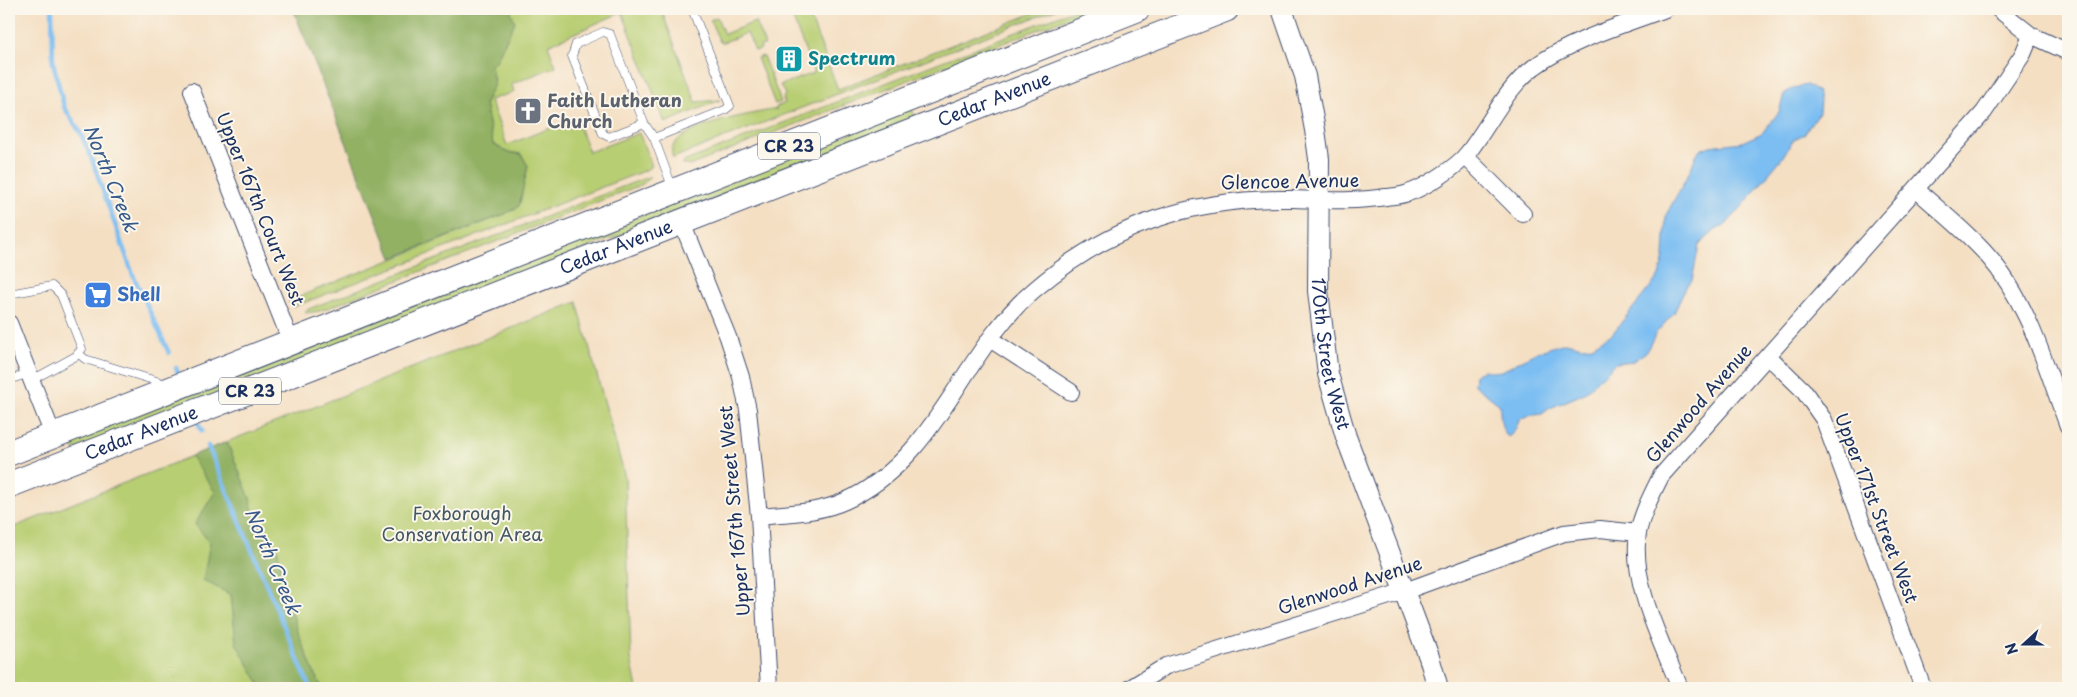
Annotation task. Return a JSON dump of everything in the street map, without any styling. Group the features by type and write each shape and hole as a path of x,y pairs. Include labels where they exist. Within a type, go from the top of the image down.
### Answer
{"main road":[{"name":"Cedar Avenue","path":"9,453 175,386 1137,9"},
{"name":"Cedar Avenue","path":"9,486 1226,9"},
{"path":"9,477 36,457 53,436"}],"street":[{"name":"170th Street West","path":"1282,9 1305,76 1319,159 1318,291 1328,374 1346,436 1438,688"},
{"name":"Glencoe Avenue","path":"759,516 822,509 844,502 893,472 931,428 990,340 1015,308 1048,279 1090,249 1130,228 1172,213 1206,204 1294,199 1359,201 1408,193 1436,178 1465,156 1507,93 1534,67 1572,45 1665,9"},
{"path":"1998,9 2031,36 2068,52"},
{"name":"Glenwood Avenue","path":"1130,688 1166,666 1404,591 1564,534 1600,529 1638,533 1647,504 1661,476 1984,112 2023,54 2031,36"},
{"name":"Upper 167th Court West","path":"192,91 291,342"},
{"path":"1465,156 1523,214"},
{"path":"1916,190 1987,255 2006,280 2025,312 2068,426"},
{"name":"Upper 167th Street West","path":"682,222 728,337 741,377 752,439 759,516 769,688"},
{"path":"9,323 53,436"},
{"path":"990,340 1071,392"},
{"name":"Upper 171st Street West","path":"1768,356 1803,390 1824,420 1923,688"},
{"path":"1638,533 1637,563 1644,594 1680,688"}],"lane":[{"path":"654,138 725,110 730,106 692,9"},
{"path":"644,123 609,137 603,134 572,56 576,44 603,32 610,34 644,123 654,138 674,191"},
{"path":"9,294 52,286 61,295 82,349 78,353 30,376 9,380"},
{"path":"78,353 85,359 175,386"}],"green space":[{"path":"293,9 514,9 511,12 515,22 496,61 491,65 494,84 485,103 493,144 507,152 521,154 528,166 519,206 505,214 392,258"},
{"path":"514,9 661,9 696,102 720,100 665,123 622,12 548,45 556,66 512,84 514,92 490,100 507,145 560,124 568,127 578,124 589,152 639,133 652,166 646,170 293,307 288,301 505,214 519,206 528,166 521,154 507,152 493,144 485,103 494,84 491,65 496,61 511,12"},
{"path":"789,9 807,9 838,89 1044,9 1056,9 673,158 673,147 681,138 713,123 777,109 776,107 785,103 783,99 785,94 780,85 814,73"},
{"path":"1076,9 1090,9 689,166 682,164 683,162"},
{"path":"717,17 724,34 755,22 765,45 760,46 761,49 755,51 747,33 720,42 710,20"},
{"path":"763,56 781,102 775,104 757,58"},
{"path":"912,109 916,119 74,450 70,440"},
{"path":"650,177 643,184 320,311 305,313 306,310"},
{"name":"Foxborough Conservation Area","path":"577,302 625,477 631,658 637,688 9,688 9,529"},
{"path":"227,442 250,498 254,515 277,547 287,596 299,635 315,675 323,688 262,688 236,643 231,595 203,580 210,543 195,524 215,492 191,456"}],"water":[{"path":"1807,85 1818,92 1820,100 1819,113 1804,134 1793,140 1782,158 1735,215 1699,245 1692,281 1687,285 1674,313 1656,333 1646,352 1633,361 1616,363 1583,394 1550,408 1542,414 1520,419 1514,432 1508,437 1505,434 1500,418 1500,405 1474,385 1475,375 1484,370 1492,372 1502,371 1537,352 1565,343 1583,347 1592,346 1612,334 1659,276 1664,257 1666,215 1690,171 1696,155 1700,150 1710,146 1742,142 1762,133 1779,112 1784,94 1793,88"}],"waterway":[{"name":"North Creek","path":"52,9 53,62 64,107 80,132 91,157 133,275 169,353"},
{"name":"North Creek","path":"176,368 179,375"},
{"name":"North Creek","path":"198,423 202,431"},
{"name":"North Creek","path":"208,446 310,688"}],"place":[{"name":"Spectrum","path":"789,59"},
{"name":"Faith Lutheran Church","path":"528,111"},
{"name":"Shell","path":"98,295"}]}
